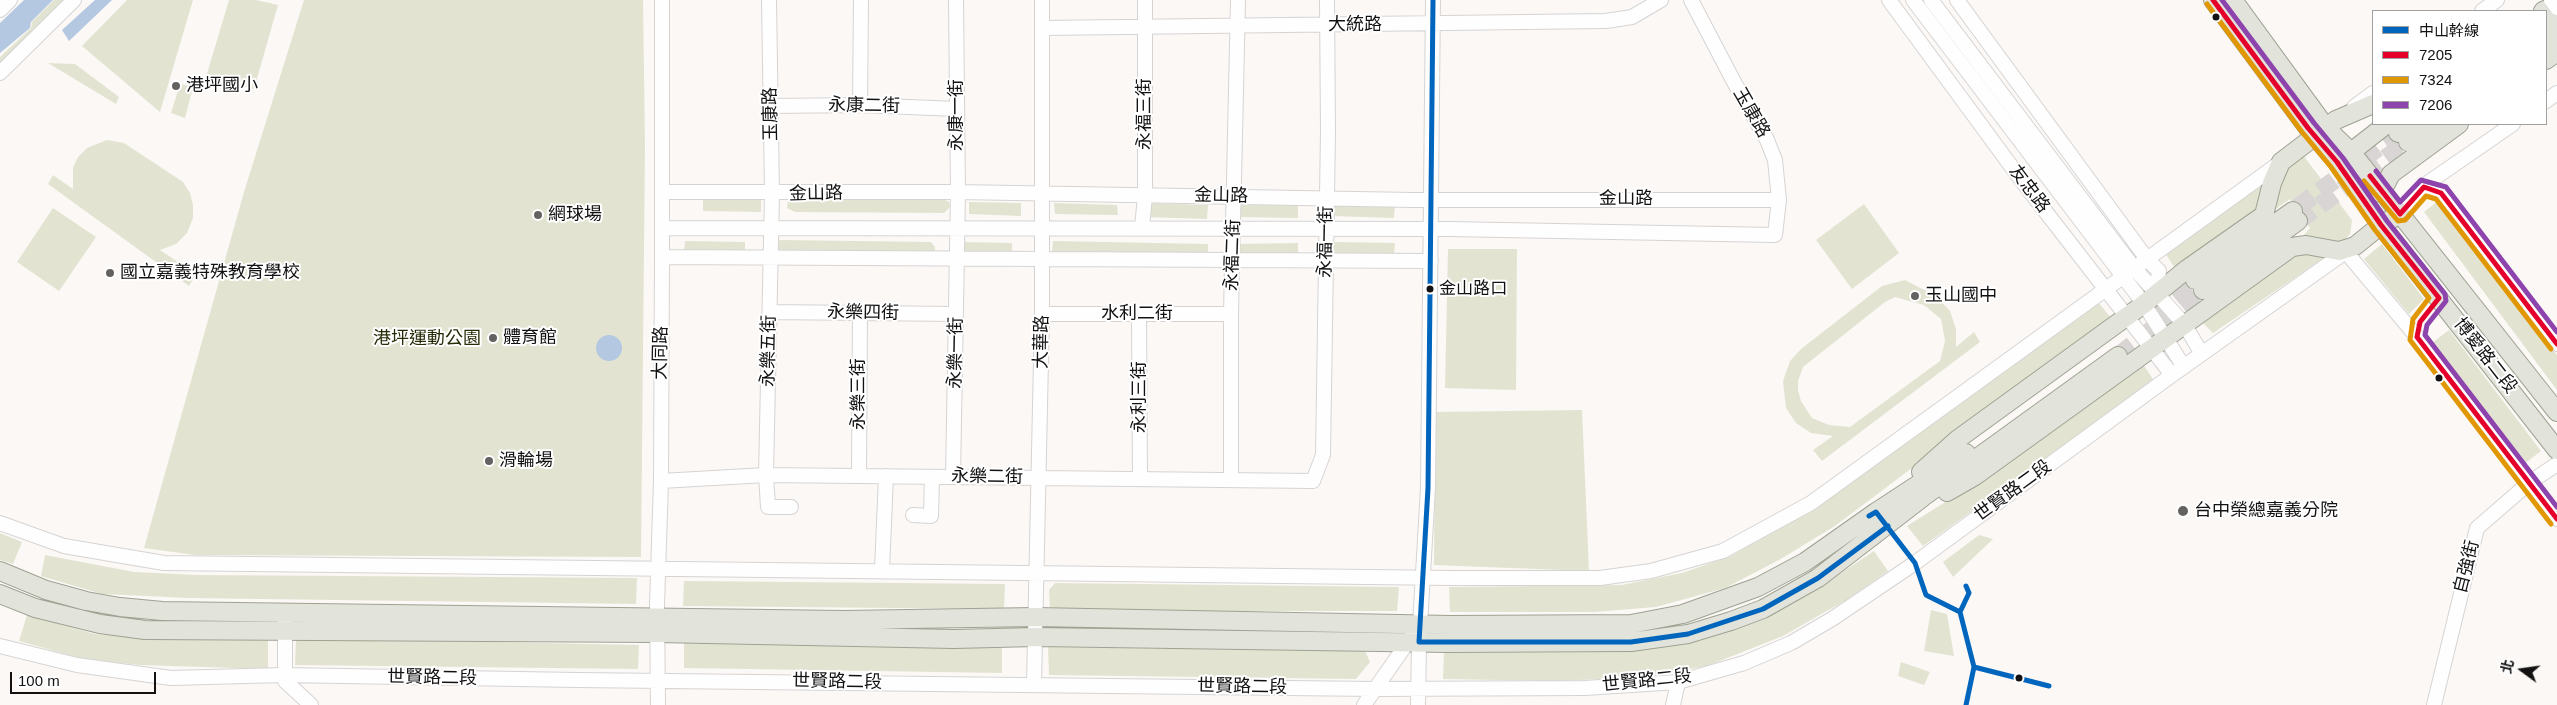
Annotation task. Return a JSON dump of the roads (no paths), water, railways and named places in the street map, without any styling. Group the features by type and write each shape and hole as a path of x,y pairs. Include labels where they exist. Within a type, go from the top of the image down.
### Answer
{"main road":[{"name":"博愛路二段","path":"2213,0 2327,128"},
{"name":"博愛路二段","path":"2233,0 2327,128 2381,225 2557,450"},
{"path":"2547,36 2550,16"},
{"path":"2280,162 2327,128 2372,105"},
{"path":"2345,158 2401,130 2428,125"},
{"path":"2381,193 2390,174 2458,125"},
{"name":"博愛路二段","path":"2345,158 2400,214 2557,412"},
{"name":"世賢路二段","path":"1876,512 1958,439 2150,299 2186,269 2264,215 2272,183 2280,162"},
{"path":"2351,249 2381,225 2400,214"},
{"path":"2199,285 2295,216"},
{"name":"世賢路二段","path":"1888,526 1975,476 2292,247 2306,245 2340,251 2351,249"},
{"name":"世賢路二段","path":"0,572 46,590 120,607 162,611 476,616 657,625 954,640 1036,637 1413,642 1632,642 1688,634 1763,609 1818,578 2115,352 1798,566 1758,587 1683,614 1631,624 1422,624 1036,617 657,625 145,630 91,622 35,608 0,594"}],"street":[{"path":"0,10 10,0"},
{"path":"0,72 74,0"},
{"name":"大同路","path":"658,705 657,625 661,481 662,0"},
{"name":"玉康路","path":"769,0 771,228"},
{"path":"860,105 861,0"},
{"name":"永康一街","path":"956,0 957,230"},
{"name":"大華路","path":"1034,684 1042,314 1042,0"},
{"name":"永福三街","path":"1142,228 1145,196 1145,0"},
{"name":"永福二街","path":"1231,480 1231,314 1238,0"},
{"name":"永福一街","path":"1313,481 1324,455 1327,0"},
{"path":"1364,705 1413,642 1422,624 1429,479 1432,0"},
{"name":"大統路","path":"1043,28 1238,25 1327,26 1614,20 1632,17 1661,0"},
{"name":"玉康路","path":"1691,0 1767,140 1775,160 1779,200 1775,235"},
{"name":"友忠路","path":"1889,0 2172,375"},
{"name":"友忠路","path":"1913,0 2122,276 2184,324 2202,354"},
{"name":"友忠路","path":"1932,0 2134,268 2167,338 2184,367"},
{"path":"1957,0 2147,259 2159,271 2150,299"},
{"path":"2483,10 2497,0"},
{"path":"2327,128 2372,94"},
{"name":"永康二街","path":"771,106 860,105 956,109"},
{"path":"2400,214 2424,187 2512,125"},
{"path":"0,523 64,546 164,563 1600,578 1651,571 1723,551 1811,503 2280,162"},
{"path":"2424,187 2441,193 2557,344"},
{"name":"金山路","path":"662,192 772,194 958,192 1431,200 1779,200"},
{"name":"金山路","path":"662,228 957,230 1142,228 1775,235"},
{"name":"永樂五街","path":"771,228 766,475 768,507 791,507"},
{"name":"永樂一街","path":"952,477 957,230"},
{"path":"2351,249 2557,519"},
{"name":"世賢路二段","path":"0,646 77,665 171,678 283,675 1376,689 1584,688 1678,682 1744,663 1790,643 1832,619 1915,563 2172,375 2351,249"},
{"path":"662,257 1233,258 1431,261"},
{"name":"永樂四街","path":"770,312 956,314"},
{"name":"永樂三街","path":"859,475 860,313"},
{"name":"水利二街","path":"1042,314 1231,314"},
{"name":"永利三街","path":"1139,314 1140,479"},
{"name":"自強街","path":"2434,705 2476,528 2529,483 2557,464"},
{"name":"永樂二街","path":"661,481 766,475 1313,481"},
{"path":"882,570 886,476"},
{"path":"912,515 931,516 932,476"},
{"path":"284,612 283,675 285,681 311,705"},
{"path":"1413,642 1419,688 1418,705"},
{"path":"1673,705 1678,682"}],"water":[{"path":"24,0 53,0 31,22 30,28 0,53 0,23"},
{"path":"95,0 112,0 69,41 62,30"},
{"path":"609,335 618,339 622,348 618,357 609,361 600,357 596,348 600,339"}],"tunnel":[{"path":"2298,207 2398,133"},
{"path":"2298,221 2408,142"},
{"path":"2153,314 2195,280"},
{"path":"2118,356 2203,290"}],"place":[{"name":"港坪國小","path":"176,86"},
{"name":"網球場","path":"538,215"},
{"name":"國立嘉義特殊教育學校","path":"110,273"},
{"name":"金山路口","path":"1430,289"},
{"name":"玉山國中","path":"1915,296"},
{"name":"體育館","path":"493,338"},
{"name":"滑輪場","path":"489,461"},
{"name":"台中榮總嘉義分院","path":"2183,511"}],"park label":[{"name":"港坪運動公園","path":"427,339"}]}
